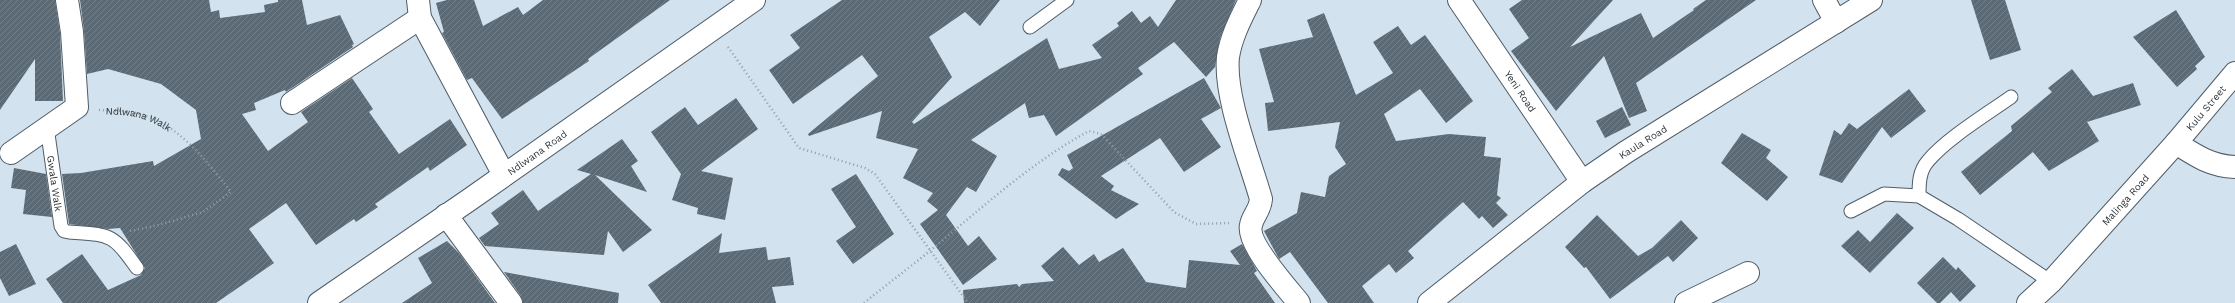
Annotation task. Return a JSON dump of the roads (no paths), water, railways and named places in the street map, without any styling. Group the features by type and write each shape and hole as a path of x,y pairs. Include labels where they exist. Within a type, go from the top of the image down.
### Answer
{"street":[{"path":"11,153 77,107 72,32 67,0"},
{"name":"Ndlwana Road","path":"319,303 754,0"},
{"path":"1250,0 1238,26 1228,55 1227,75 1240,132 1261,199 1260,210 1251,224 1251,236 1264,257 1299,303"},
{"name":"Yeni Road","path":"1460,0 1582,182"},
{"path":"1824,0 1836,22"},
{"name":"Kaula Road","path":"1429,303 1582,182 1626,152 1871,0"},
{"path":"292,104 419,9 504,175"},
{"name":"Kulu Street","path":"2176,143 2235,73"},
{"path":"2176,143 2208,162 2219,166 2235,167"},
{"name":"Malinga Road","path":"2028,303 2051,282 2176,143"},
{"path":"446,214 511,303"},
{"path":"1686,303 1748,273"}],"lane":[{"path":"1030,27 1067,0"},
{"path":"1919,196 1919,183 1922,171 1927,161 1957,136 2011,97"},
{"name":"Gwala Walk","path":"47,127 61,226 64,231 107,235 120,244 137,268"},
{"path":"1851,210 1884,194 1919,196 1965,223 2051,282"}]}
